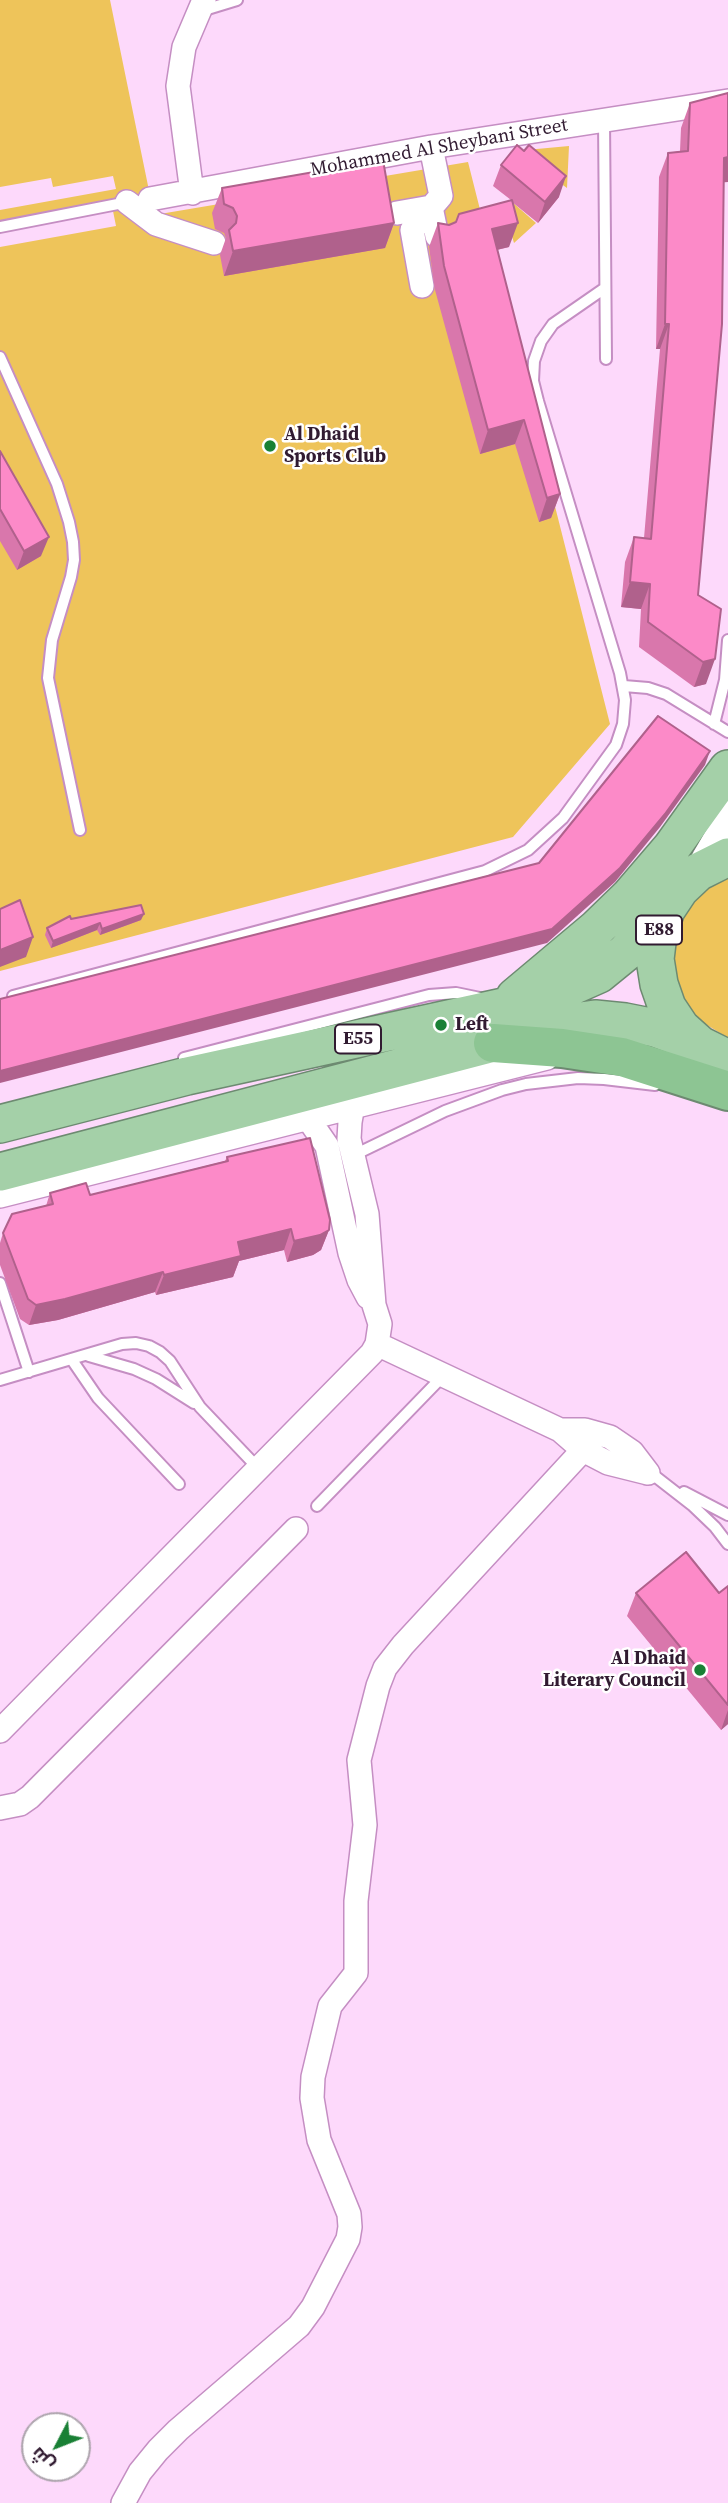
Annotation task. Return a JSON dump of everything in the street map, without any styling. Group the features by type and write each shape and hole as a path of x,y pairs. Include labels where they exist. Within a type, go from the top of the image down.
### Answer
{"highway":[{"path":"503,1007 596,929 630,895 673,847 728,769"},
{"name":"E55","path":"0,1124 187,1076 503,1007 562,990 599,974 626,952 702,873"},
{"name":"E88","path":"702,873 666,911 658,934 656,959 659,984 667,1007 681,1028 714,1052"},
{"name":"E55","path":"0,1172 484,1059 546,1026 595,1019 625,1021 654,1028 714,1052"},
{"path":"484,1059 577,1050 622,1057 728,1090"}],"street":[{"path":"192,193 178,86 184,47 203,6"},
{"name":"Mohammed Al Sheybani Street","path":"139,201 431,147 728,101"},
{"path":"422,286 412,230 441,196 431,147"},
{"path":"139,201 156,224 214,243"},
{"path":"397,213 431,207"},
{"path":"431,207 437,236"},
{"path":"702,873 728,815"},
{"path":"0,1196 354,1105 484,1059"},
{"path":"0,1731 372,1353 377,1344 380,1324 374,1305 359,1280 349,1253 339,1213 342,1159 349,1139 354,1105"},
{"path":"307,1117 342,1159"},
{"path":"377,1344 559,1430 583,1450 614,1465 652,1475"},
{"path":"559,1430 584,1430 610,1437 632,1452 652,1475"},
{"path":"123,2503 140,2472 158,2450 299,2326 313,2306 348,2239 349,2214 319,2140 314,2119 313,2088 317,2056 330,2006 356,1973 356,1901 366,1825 359,1760 378,1686 385,1668 403,1645 583,1450"},
{"path":"0,1808 20,1804 30,1797 296,1529"}],"lane":[{"path":"203,6 237,0"},
{"path":"604,120 606,359"},
{"path":"0,227 139,201"},
{"path":"13,996 472,874 508,862 552,830 616,745 625,713 624,686 533,382 534,360 541,341 553,324 605,288"},
{"path":"0,357 57,484 71,532 74,560 52,640 48,678 80,830"},
{"path":"714,724 725,680 728,640"},
{"path":"624,686 648,688 666,694 728,732"},
{"path":"174,1061 429,995 456,992 469,994 503,1007"},
{"path":"342,1159 445,1111 526,1084 578,1078 670,1088"},
{"path":"0,1283 29,1372"},
{"path":"0,1380 122,1344 149,1346 170,1361 200,1407 258,1468"},
{"path":"86,1356 134,1369 156,1379 200,1407"},
{"path":"72,1360 98,1398 179,1484"},
{"path":"317,1506 444,1376"},
{"path":"652,1475 728,1516"},
{"path":"652,1475 692,1505 728,1544"}],"shaded area":[{"name":"Al Dhaid Sports Club","path":"0,0 110,0 154,215 468,162 610,724 513,837 0,971 0,247 116,226 113,211 0,232 0,210 116,189 113,176 53,187 51,178 0,187"},
{"path":"569,146 567,188 540,169 526,150"},
{"path":"511,201 536,223 514,243 502,203"},
{"path":"728,873 728,1038 699,1020 683,998 674,973 672,949 678,924 689,903 708,884"}],"building":[{"path":"728,93 728,157 724,158 722,324 698,595 721,609 715,659 703,662 648,622 650,584 630,582 634,537 651,539 669,324 665,324 668,153 688,151 690,103"},
{"path":"517,145 524,151 529,145 566,176 545,202 501,165"},
{"path":"383,160 394,223 233,251 229,230 236,223 237,216 233,208 224,204 222,188"},
{"path":"512,200 518,223 492,229 560,494 547,498 524,420 488,430 444,266 438,223 449,225 456,222 459,214"},
{"path":"0,451 49,537 24,551 0,509"},
{"path":"658,716 710,751 665,814 620,868 552,929 0,1071 0,999 539,863"},
{"path":"20,900 33,937 0,950 0,909"},
{"path":"141,905 144,914 102,929 100,923 53,941 47,928 70,916 71,919"},
{"path":"310,1138 330,1220 329,1230 294,1241 291,1229 238,1242 241,1256 164,1275 163,1272 36,1305 28,1299 3,1233 12,1214 53,1204 50,1193 86,1183 90,1195 228,1161 227,1157"},
{"name":"Al Dhaid Literary Council","path":"686,1552 719,1593 728,1586 728,1705 636,1593"}],"place":[{"name":"Al Dhaid Sports Club","path":"270,446"},
{"name":"Left","path":"441,1025"},
{"name":"Al Dhaid Literary Council","path":"700,1670"}]}
